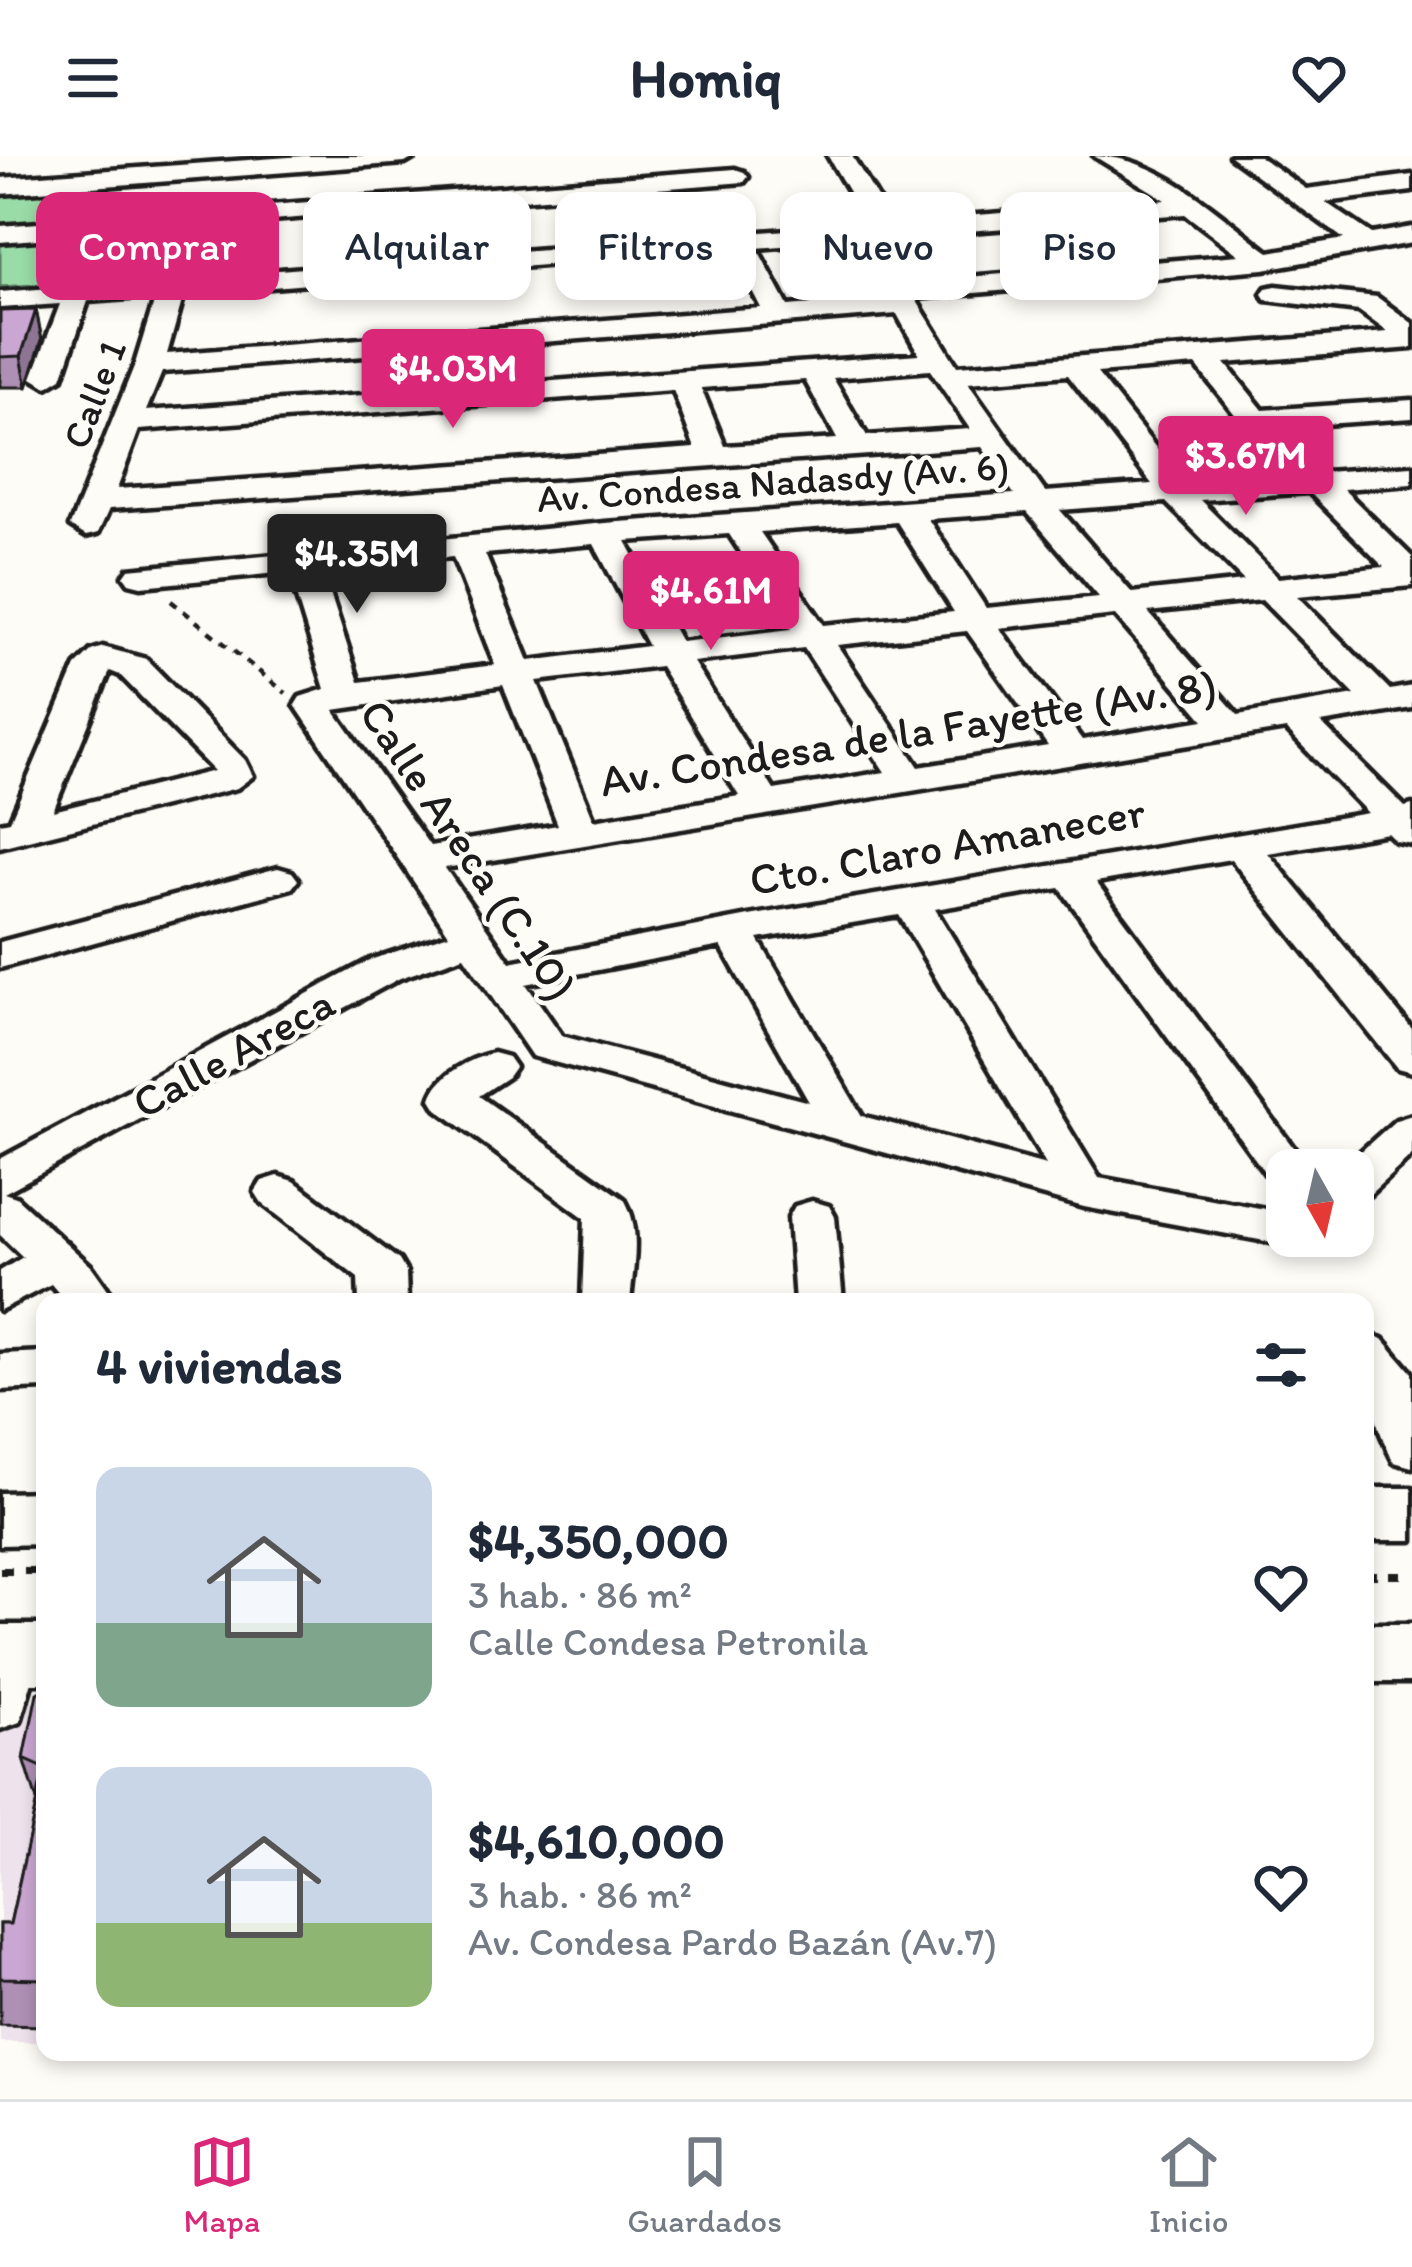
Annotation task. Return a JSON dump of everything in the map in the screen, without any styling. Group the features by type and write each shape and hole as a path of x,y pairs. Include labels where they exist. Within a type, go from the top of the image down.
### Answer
{"main road":[{"path":"1374,1514 1412,1514"},
{"path":"0,1519 36,1518"},
{"path":"1374,1653 1412,1653"}],"street":[{"path":"6,156 7,174 14,176 88,168 405,156"},
{"path":"840,156 861,192"},
{"path":"1106,156 1191,206 1264,261"},
{"path":"1245,156 1368,243"},
{"path":"1387,156 1412,169"},
{"path":"332,159 340,192"},
{"path":"0,186 88,168"},
{"path":"1302,197 1412,183"},
{"path":"1159,208 1191,206"},
{"path":"0,234 101,225 213,227 303,222"},
{"path":"1159,270 1264,261 1412,236"},
{"path":"756,241 779,315"},
{"path":"976,258 1000,247"},
{"path":"976,251 1000,255"},
{"path":"1276,294 1366,303 1412,338"},
{"path":"0,300 36,297"},
{"path":"47,378 74,300"},
{"name":"Calle 1","path":"168,300 150,364 91,514 277,488"},
{"path":"264,300 270,356"},
{"path":"389,300 401,346"},
{"path":"518,300 528,336"},
{"path":"643,300 653,326"},
{"path":"150,364 653,326 887,300"},
{"path":"902,300 943,369 1038,505 1229,728"},
{"path":"0,328 33,327"},
{"path":"124,422 814,370 1076,365 1412,338"},
{"path":"1203,354 1255,420 1411,575"},
{"path":"1076,365 1175,493 1267,589 1397,700"},
{"path":"814,370 857,448"},
{"path":"684,380 714,458"},
{"path":"546,391 571,467"},
{"path":"411,401 431,477"},
{"path":"1255,420 1412,409"},
{"path":"271,412 277,488 991,437"},
{"name":"Av. Condesa Nadasdy (Av. 6)","path":"141,576 605,533 1412,475"},
{"path":"907,512 1072,754"},
{"path":"739,524 909,780"},
{"path":"605,533 670,654 763,804"},
{"path":"466,549 581,834"},
{"name":"Calle Areca (C.10)","path":"302,560 329,700 418,860 548,1046 847,1130"},
{"path":"329,700 812,637 1411,575"},
{"path":"103,658 133,667 232,768 234,776 224,780 13,832 94,666 103,658"},
{"name":"Av. Condesa de la Fayette (Av. 8)","path":"418,860 1397,700"},
{"path":"1295,717 1407,824"},
{"name":"Cto. Claro Amanecer","path":"500,976 1240,844 1407,824"},
{"path":"1240,844 1412,1058"},
{"path":"1069,873 1272,1149"},
{"path":"0,955 278,880"},
{"path":"911,902 1084,1191"},
{"path":"733,931 847,1130 1084,1191 1266,1227"},
{"name":"Calle Areca","path":"0,1178 385,969 472,940"},
{"path":"493,1067 454,1092 453,1099 608,1210 612,1230 607,1293"},
{"path":"1374,1165 1412,1130"},
{"path":"278,1192 382,1272 382,1293"},
{"path":"0,1208 85,1293"},
{"path":"812,1217 818,1293"},
{"path":"0,1293 56,1260"},
{"path":"1374,1361 1388,1375 1412,1448"},
{"path":"0,1372 36,1370"}],"path":[{"path":"141,576 272,686 329,700"},
{"path":"0,1571 36,1571"},
{"path":"1374,1575 1412,1575"}],"shaded area":[{"path":"36,1700 36,2042 0,2042 0,1702"}],"green space":[{"path":"111,185 109,192 36,192 36,285 0,287 0,192"}],"building":[{"path":"36,310 21,356 0,357 0,311"},
{"path":"36,1698 36,1764 24,1759"},
{"path":"36,1805 36,1979 0,1978 0,1924 10,1924"}]}
